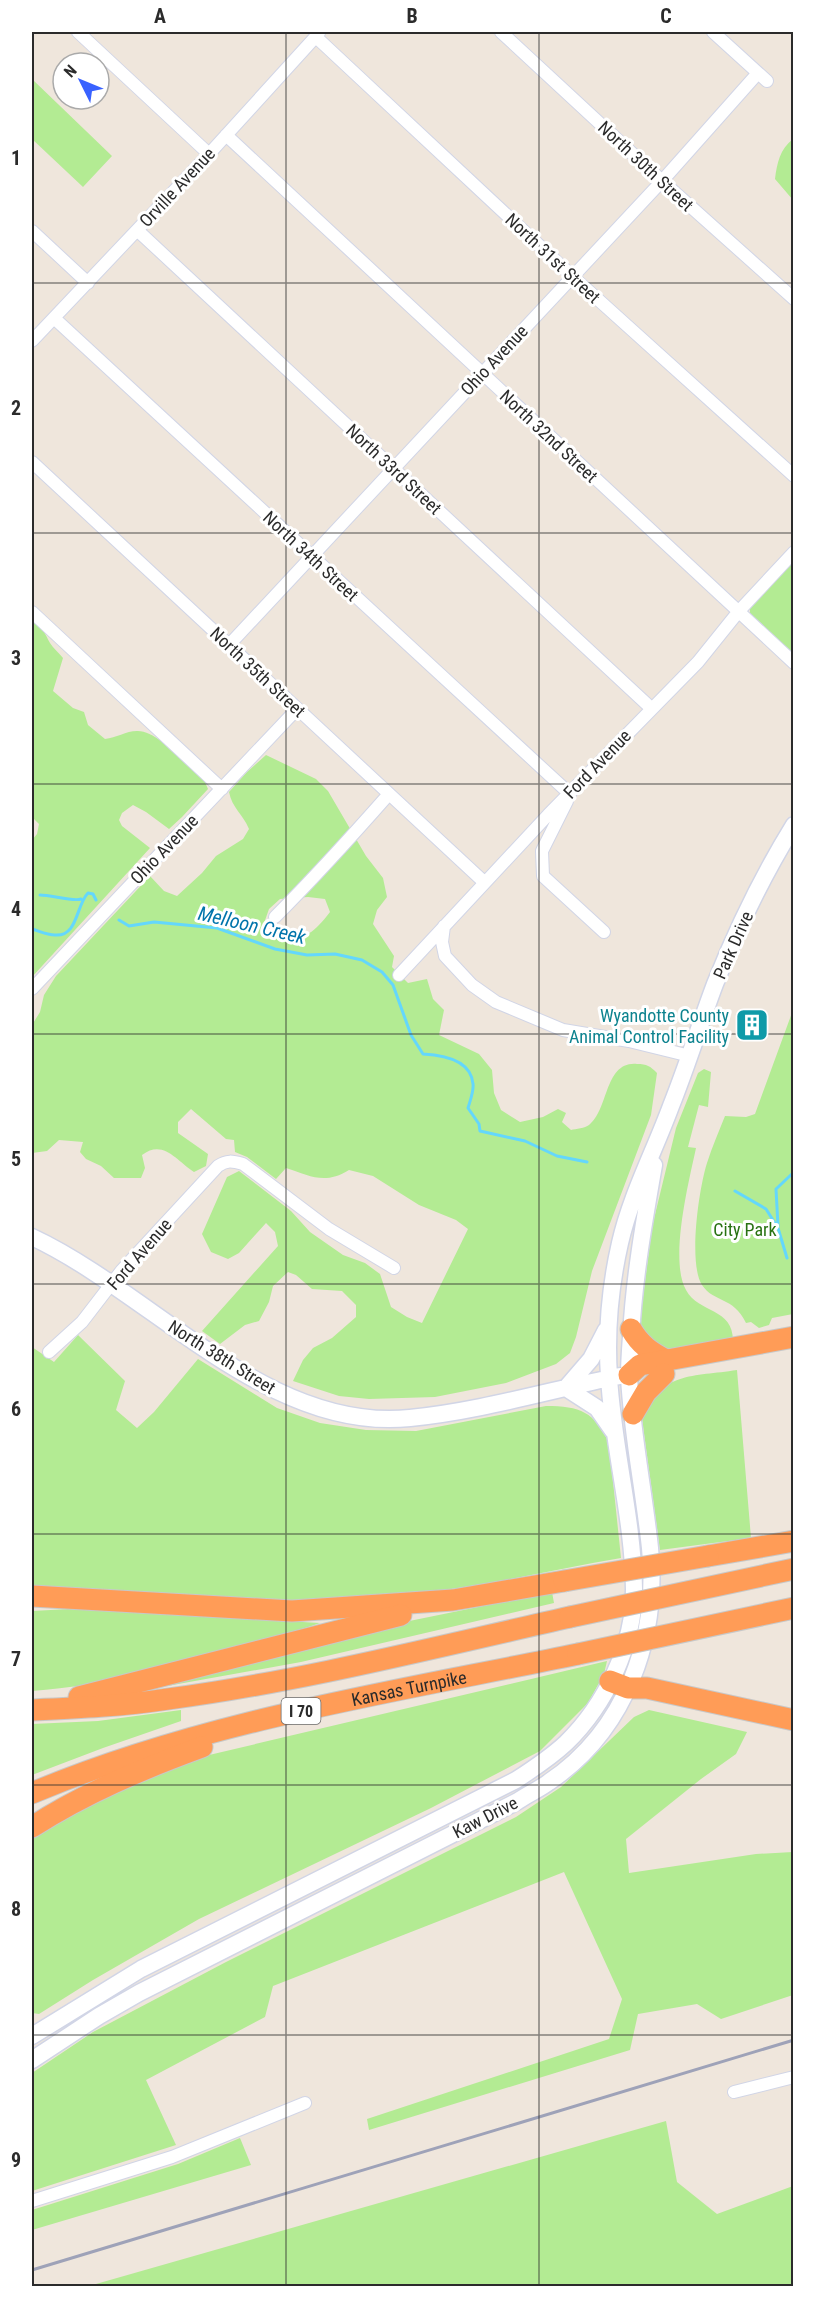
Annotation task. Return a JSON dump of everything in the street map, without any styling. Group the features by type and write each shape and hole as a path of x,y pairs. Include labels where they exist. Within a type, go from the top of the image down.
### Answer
{"highway":[{"path":"631,1329 646,1349 676,1365"},
{"path":"619,1377 640,1365 676,1365 788,1343"},
{"path":"633,1414 646,1392 676,1365"},
{"path":"32,1709 453,1600 794,1541"},
{"name":"Kansas Turnpike","path":"32,1709 166,1700 250,1687 794,1569"},
{"path":"32,1596 292,1611 453,1600"},
{"path":"32,1603 67,1599"},
{"name":"Kansas Turnpike","path":"32,1793 137,1753 202,1734 294,1712 794,1608"},
{"path":"619,1685 643,1699 662,1698 794,1720"},
{"path":"662,1698 794,1733"},
{"path":"32,1827 93,1792 140,1770 294,1712"}],"main road":[{"name":"Park Drive","path":"619,1377 608,1327 620,1243 638,1187 660,1138 716,983 760,884 794,825"},
{"name":"Park Drive","path":"619,1377 631,1329 633,1294 641,1238 660,1138"},
{"name":"North 38th Street","path":"32,1237 76,1261 224,1361 276,1392 327,1410 370,1417 409,1419 619,1377"},
{"path":"608,1327 591,1359 566,1388 597,1408 615,1434"},
{"name":"Kaw Drive","path":"32,2036 141,1969 516,1780 565,1744 639,1665 646,1641 651,1590 651,1550 633,1414 619,1377"},
{"name":"Kaw Drive","path":"32,2060 139,1993 550,1782 593,1744 619,1707 619,1685 634,1590 615,1434 619,1377"}],"street":[{"path":"78,32 209,154"},
{"name":"North 30th Street","path":"501,32 794,299"},
{"name":"Ohio Avenue","path":"230,645 572,276 762,77 713,32"},
{"name":"Orville Avenue","path":"32,341 209,154 318,34"},
{"name":"North 31st Street","path":"318,34 572,276 794,476"},
{"name":"North 32nd Street","path":"226,135 794,663"},
{"name":"North 33rd Street","path":"137,230 651,708"},
{"path":"32,231 87,283"},
{"name":"North 34th Street","path":"54,318 570,794"},
{"name":"North 35th Street","path":"32,462 484,882"},
{"name":"Ford Avenue","path":"399,975 484,882 698,662 739,611 794,552"},
{"path":"32,612 222,789"},
{"name":"Ohio Avenue","path":"32,989 297,709"},
{"path":"275,917 341,850 354,831 389,794"},
{"path":"570,794 542,850 543,876 604,932"},
{"path":"444,926 442,942 445,956 472,985 496,1002 563,1030 629,1041 690,1056"},
{"name":"Ford Avenue","path":"49,1352 82,1322 122,1270 218,1166 232,1160 243,1164 329,1229 394,1268"},
{"path":"734,2092 794,2078"},
{"path":"32,2201 172,2157 305,2103"}],"green space":[{"path":"32,79 51,97 51,111 65,111 112,156 83,187 32,139"},
{"path":"793,139 793,200 775,179 780,157 785,147"},
{"path":"793,562 793,653 750,613 750,608"},
{"path":"32,621 41,627 51,645 63,658 53,691 73,708 84,712 88,725 105,739 137,731 154,736 190,766 204,780 208,789 169,829 133,805 122,813 119,820 122,826 150,848 32,977 32,840 37,834 39,824 32,817"},
{"path":"266,755 316,779 328,791 366,856 383,878 387,897 377,910 373,924 394,956 392,967 408,983 427,979 433,999 444,1010 439,1035 479,1054 492,1070 494,1093 501,1110 520,1122 543,1117 558,1109 566,1113 562,1122 571,1130 580,1128 589,1125 595,1118 618,1070 626,1065 640,1064 648,1066 657,1073 651,1115 592,1271 576,1337 570,1353 556,1364 506,1383 435,1397 369,1399 339,1396 293,1381 303,1360 313,1348 332,1338 356,1317 356,1305 342,1291 312,1289 296,1275 288,1272 273,1286 269,1302 259,1321 245,1325 220,1344 202,1331 278,1246 275,1232 266,1223 239,1253 228,1259 211,1252 202,1234 227,1177 239,1171 291,1211 310,1232 343,1255 365,1263 380,1274 391,1307 422,1323 468,1229 456,1220 419,1205 373,1176 349,1170 340,1175 318,1178 286,1168 276,1179 247,1157 235,1152 234,1140 226,1139 191,1109 178,1122 178,1133 208,1154 206,1166 194,1172 169,1153 156,1149 142,1155 145,1168 141,1178 114,1178 101,1166 86,1159 80,1152 83,1142 59,1140 47,1151 32,1153 32,1025 40,1012 44,995 56,976 150,876 164,891 177,896 202,873 216,856 243,839 249,829 229,792","holes":["308,897 325,899 330,912 310,932 297,938 269,938 263,926 269,909 280,899"]},
{"name":"City Park","path":"793,1010 793,1314 772,1318 769,1325 759,1328 751,1322 746,1323 735,1308 712,1295 702,1285 696,1260 696,1225 704,1175 725,1116 746,1117 755,1114"},
{"path":"704,1069 711,1072 708,1107 699,1105 688,1147 696,1148 685,1200 679,1260 681,1277 686,1290 692,1298 722,1316 732,1330 733,1341 666,1353 641,1332 640,1320 652,1227 676,1128 698,1073"},
{"path":"78,1335 125,1381 116,1410 137,1428 154,1412 198,1359 277,1408 320,1423 366,1430 416,1431 546,1406 568,1407 585,1413 598,1424 609,1443 621,1558 450,1589 347,1599 257,1600 32,1587 32,1347 54,1362"},
{"path":"737,1370 751,1538 660,1550 642,1419 649,1403 668,1384 692,1376"},
{"path":"552,1592 554,1603 301,1662 167,1686 166,1682 375,1628"},
{"path":"69,1609 320,1623 250,1646 141,1675 32,1691 32,1611"},
{"path":"607,1661 604,1674 588,1703 540,1751 431,1808 199,1919 39,2014 32,2013 32,1837 88,1804 175,1763"},
{"path":"181,1710 181,1721 32,1775 32,1724 98,1721"},
{"path":"649,1710 747,1732 736,1754 626,1839 629,1873 756,1854 793,1852 793,1995 721,2019 697,2004 638,2014 630,2050 369,2130 367,2119 609,2039 622,1999 564,1872 273,1986 265,2017 146,2080 176,2145 32,2191 32,2073 93,2032 226,1962 516,1817 561,1787 634,1717"},
{"path":"666,2121 677,2182 717,2214 793,2186 793,2286 89,2286"},
{"path":"240,2138 251,2165 32,2230 32,2210 178,2164"}],"waterway":[{"name":"Melloon Creek","path":"32,929 55,935 63,934 72,926 88,893 93,894 96,900"},
{"path":"40,895 81,899"},
{"name":"Melloon Creek","path":"119,920 129,926 154,922 217,928 275,949 307,955 335,954 362,960 382,972 393,985 411,1035 423,1054 454,1060 467,1069 473,1087 468,1108 479,1124 480,1131 525,1141 557,1156 587,1162"},
{"path":"794,1132 794,1138"},
{"path":"778,1226 776,1189 794,1172"},
{"name":"Melloon Creek","path":"735,1191 766,1209 778,1228 787,1258"}],"railway":[{"path":"32,2270 794,2040"}],"place":[{"name":"Wyandotte County Animal Control Facility","path":"752,1025"}]}
